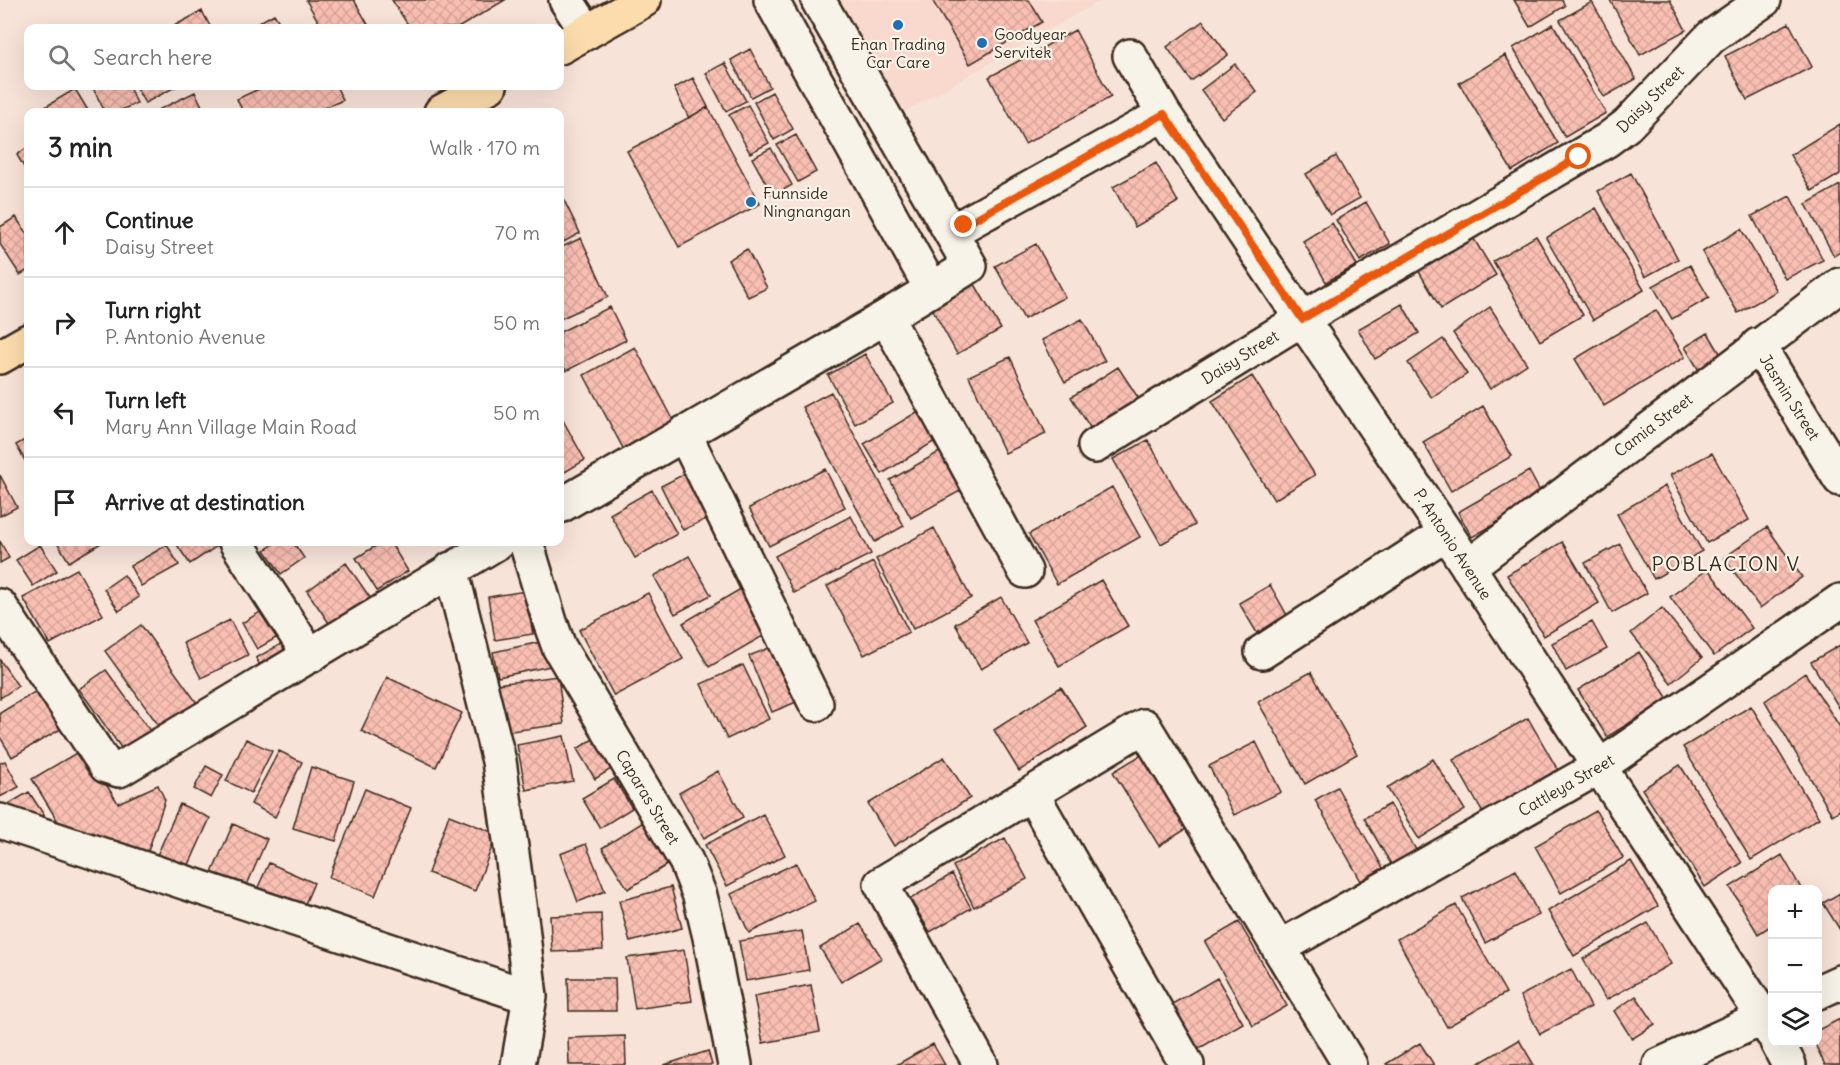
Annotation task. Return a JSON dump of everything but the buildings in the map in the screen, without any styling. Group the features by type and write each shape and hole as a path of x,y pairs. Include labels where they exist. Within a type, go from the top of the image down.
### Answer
{"main road":[{"path":"573,39 644,0"},
{"path":"449,108 482,90"},
{"path":"0,357 24,343"}],"street":[{"path":"566,0 573,39"},
{"path":"771,0 931,288"},
{"path":"564,504 970,266 818,0"},
{"name":"Daisy Street","path":"1095,446 1302,319 1607,140 1627,125 1711,38 1764,0"},
{"name":"P. Antonio Avenue","path":"1130,56 1164,114 1446,533 1768,1021"},
{"path":"951,232 1164,114"},
{"name":"Camia Street","path":"1468,567 1840,285"},
{"path":"886,317 1025,571"},
{"name":"Jasmin Street","path":"1758,345 1840,478"},
{"path":"684,433 816,704"},
{"path":"1262,652 1446,533"},
{"path":"239,546 310,656"},
{"path":"0,606 106,766 119,770 491,546"},
{"name":"Caparas Street","path":"527,546 559,647 686,861 700,896 711,937 735,1065"},
{"path":"450,569 499,761 530,997 519,1065"},
{"name":"Cattleya Street","path":"1279,948 1599,767 1840,601"},
{"path":"981,1065 881,884 1144,726 1350,1065"},
{"path":"1032,794 1186,1065"},
{"path":"0,821 530,997"},
{"path":"1822,990 1840,982"},
{"path":"1660,1065 1768,1028"},
{"name":"P. Antonio Avenue","path":"1781,1047 1789,1065"}],"shaded area":[{"path":"829,0 1101,0 899,115"}],"place":[{"name":"Enan Trading Car Care","path":"898,25"},
{"name":"Goodyear Servitek","path":"982,43"},
{"name":"Funnside Ningnangan","path":"751,202"}],"district":[{"name":"POBLACION V","path":"1726,563"}],"route":[{"path":"964,225 1164,114 1302,319 1579,157"}]}
